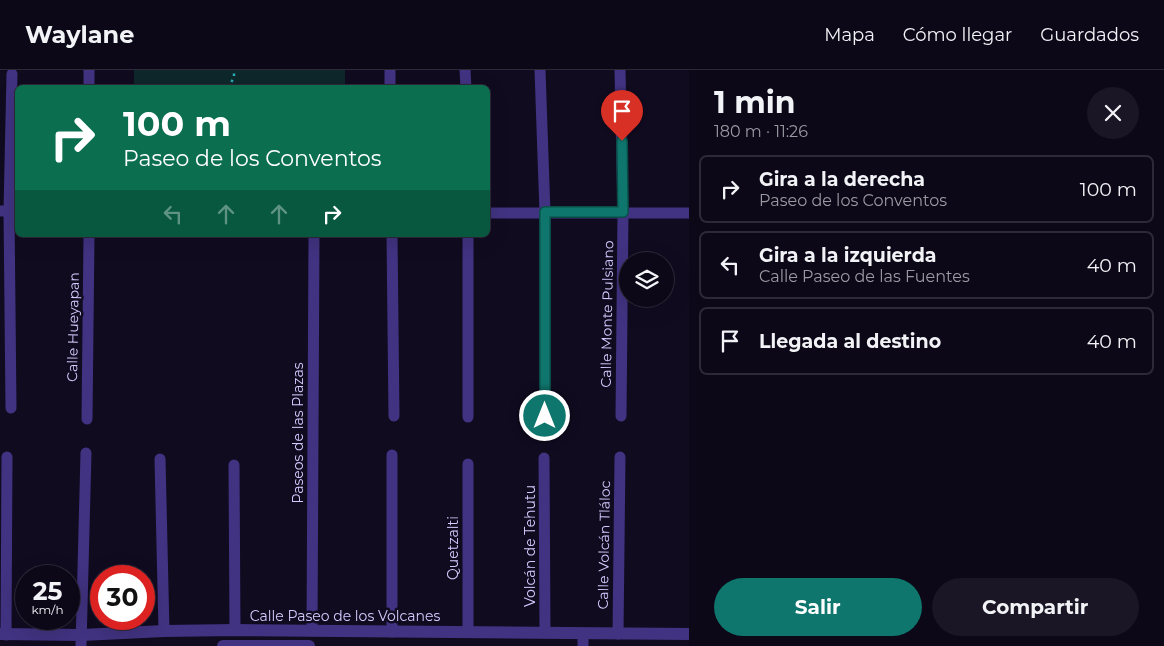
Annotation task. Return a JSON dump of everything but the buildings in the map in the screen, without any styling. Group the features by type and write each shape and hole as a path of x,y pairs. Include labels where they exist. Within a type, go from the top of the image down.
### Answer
{"street":[{"path":"90,70 90,85"},
{"path":"390,70 390,85"},
{"path":"466,70 466,85"},
{"path":"540,70 545,212 545,416"},
{"name":"Calle Monte Pulsiano","path":"620,70 623,212 621,416"},
{"path":"11,408 9,211 12,74"},
{"path":"490,213 689,213"},
{"name":"Calle Hueyapan","path":"88,419 89,237"},
{"name":"Paseos de las Plazas","path":"312,632 314,237"},
{"path":"392,237 394,416"},
{"path":"468,237 468,417"},
{"path":"82,641 86,452"},
{"path":"392,455 392,632"},
{"path":"3,634 7,457"},
{"name":"Calle Volcán Tláloc","path":"618,634 620,457"},
{"name":"Volcán de Tehutu","path":"544,458 545,633"},
{"path":"160,459 164,631"},
{"name":"Quetzalti","path":"468,464 468,632"},
{"path":"234,466 235,630"},
{"name":"Calle Paseo de los Volcanes","path":"3,634 82,641 164,631 235,630 545,633 583,640 618,634 689,634"},
{"path":"223,646 309,646"}],"path":[{"path":"230,85 234,70"}],"green space":[{"path":"134,70 345,70 345,85 134,85"}],"route":[{"path":"545,416 545,212 623,212 622,141"}]}
